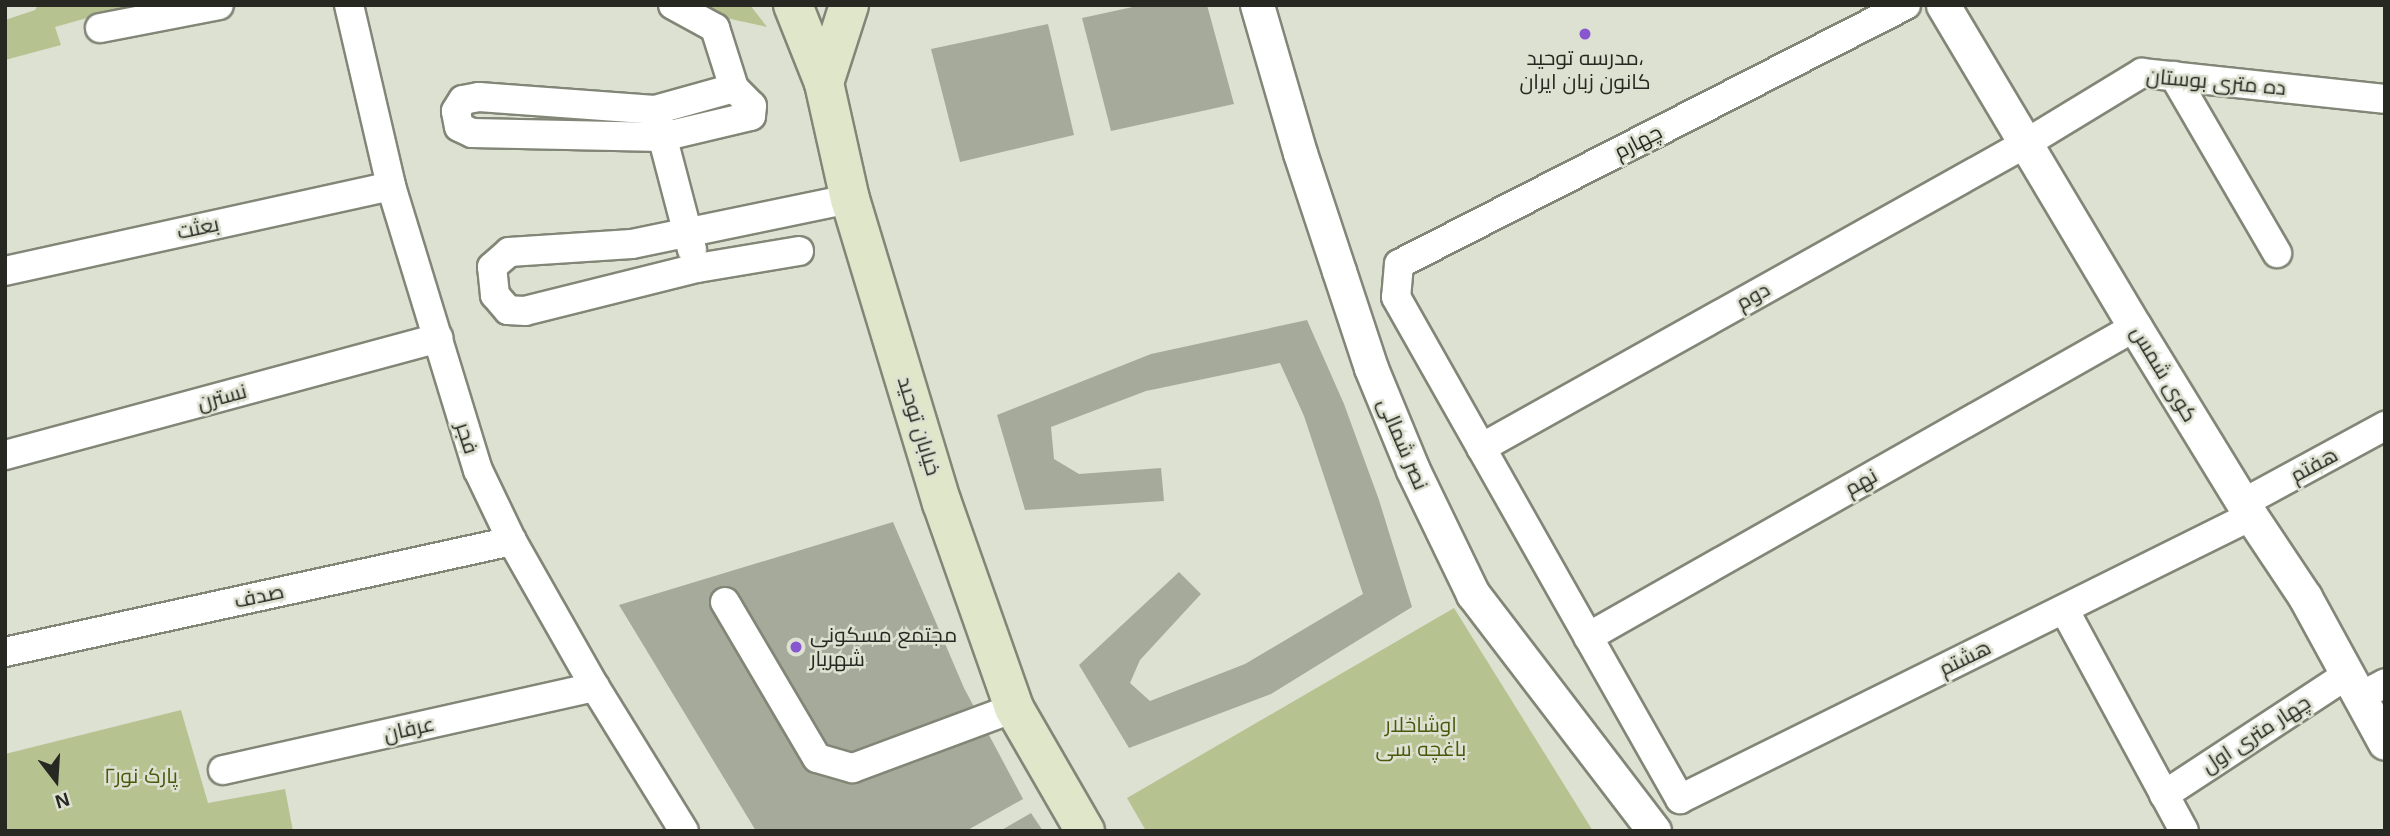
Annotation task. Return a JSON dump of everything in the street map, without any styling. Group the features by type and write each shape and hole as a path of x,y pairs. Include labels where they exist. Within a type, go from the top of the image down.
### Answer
{"main road":[{"name":"خیابان توحید","path":"793,5 824,83 850,199 942,503 1014,708 1085,831"},
{"path":"813,5 824,83"},
{"path":"824,83 849,5"}],"street":[{"path":"100,28 219,5"},
{"name":"فجر","path":"349,5 391,186 478,470 512,541 595,687 684,831"},
{"path":"659,124 479,97 463,100 456,111 459,127 472,133 659,124 734,88 715,28 673,5"},
{"name":"نصر شمالی","path":"1257,5 1300,153 1367,356 1425,495 1473,594 1654,831"},
{"name":"چهارم","path":"1481,448 1396,297 1399,264 1906,5"},
{"name":"کوی شمس","path":"1943,5 2247,510 2364,684 2385,743"},
{"name":"ده متری بوستان","path":"2025,144 2142,73 2385,99"},
{"path":"2174,76 2277,253"},
{"path":"659,124 697,268"},
{"name":"دوم","path":"1481,448 2025,144"},
{"name":"بعثت","path":"5,271 391,186"},
{"path":"799,251 697,268 525,311 508,310 495,295 492,267 509,252 632,244 850,199"},
{"name":"نهم","path":"1588,636 2135,327"},
{"name":"نسترن","path":"5,455 438,338"},
{"name":"هفتم","path":"2247,510 2385,426"},
{"path":"1481,448 1588,636"},
{"name":"هشتم","path":"1588,636 1680,799 2064,609 2247,510"},
{"name":"صدف","path":"5,652 512,541"},
{"path":"725,602 817,758 853,768 1014,708"},
{"path":"2064,609 2184,831"},
{"name":"چهار متری اول","path":"2164,795 2364,684"},
{"name":"عرفان","path":"223,770 595,687"}],"green space":[{"path":"38,5 133,5 55,27 61,45 5,60 5,20 35,10"},
{"path":"689,5 750,5 767,27 717,16"},
{"name":"اوشاخلار باغچه سی","path":"1454,608 1593,831 1146,831 1127,798"},
{"name":"پارک نور۲","path":"181,710 208,803 285,789 293,831 5,831 5,754"}],"building":[{"path":"1142,5 1207,5 1234,104 1111,131 1082,18"},
{"path":"1048,24 1074,135 960,162 931,49"},
{"path":"1307,320 1344,404 1379,500 1412,607 1271,694 1129,748 1079,665 1179,572 1201,594 1140,660 1130,683 1150,701 1245,664 1363,594 1304,416 1280,363 1146,391 1051,427 1054,459 1079,474 1161,468 1164,501 1025,510 997,415 1151,354"},
{"name":"مجتمع مسکونی شهریار","path":"893,522 964,688 1023,799 966,831 756,831 619,605"},
{"path":"1031,813 1043,831 1000,831"}],"place":[{"name":"مدرسه توحید، کانون زبان ایران","path":"1585,34"},
{"name":"مجتمع مسکونی شهریار","path":"796,647"}]}
